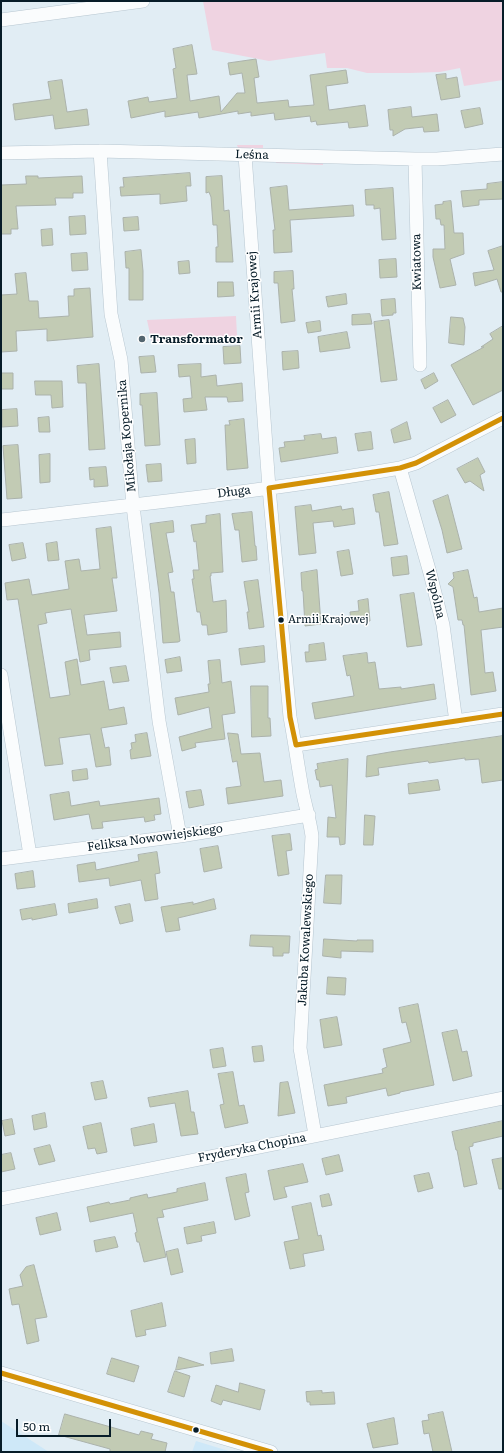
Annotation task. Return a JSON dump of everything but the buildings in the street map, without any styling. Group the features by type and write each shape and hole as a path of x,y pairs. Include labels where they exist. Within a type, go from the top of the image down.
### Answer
{"street":[{"path":"1,20 143,1"},
{"name":"Leśna","path":"1,153 100,151 415,159 437,159 503,154"},
{"name":"Mikołaja Kopernika","path":"100,151 110,314 121,360 133,506 159,721 180,836"},
{"name":"Armii Krajowej","path":"244,155 269,488 290,717 296,745"},
{"name":"Kwiatowa","path":"415,159 420,365"},
{"name":"Długa","path":"1,520 133,506 269,488 400,468 416,463 503,418"},
{"name":"Wspólna","path":"400,468 443,625 456,722"},
{"path":"1,675 30,855"},
{"path":"296,745 503,714"},
{"name":"Jakuba Kowalewskiego","path":"296,745 303,794 309,815 312,836 300,1048 315,1135"},
{"name":"Feliksa Nowowiejskiego","path":"1,859 180,836 309,815"},
{"name":"Fryderyka Chopina","path":"1,1199 503,1098"},
{"path":"1,1372 271,1452"}],"shaded area":[{"path":"203,1 503,1 503,80 464,86 460,68 440,72 367,73 347,68 327,68 325,53 269,61 212,50"},
{"path":"237,145 263,145 263,148 238,148"},
{"path":"276,160 323,161 323,165 276,163"},
{"path":"236,316 237,336 152,343 147,320"},
{"path":"1,1421 49,1452 1,1452"},
{"path":"196,1441 232,1452 192,1452"}],"transit line":[{"path":"503,418 416,463 400,468 269,488 290,717 296,745 503,714"},
{"path":"1,1373 271,1452"}],"place":[{"name":"Transformator","path":"142,339"},
{"name":"Armii Krajowej","path":"281,620"}]}
